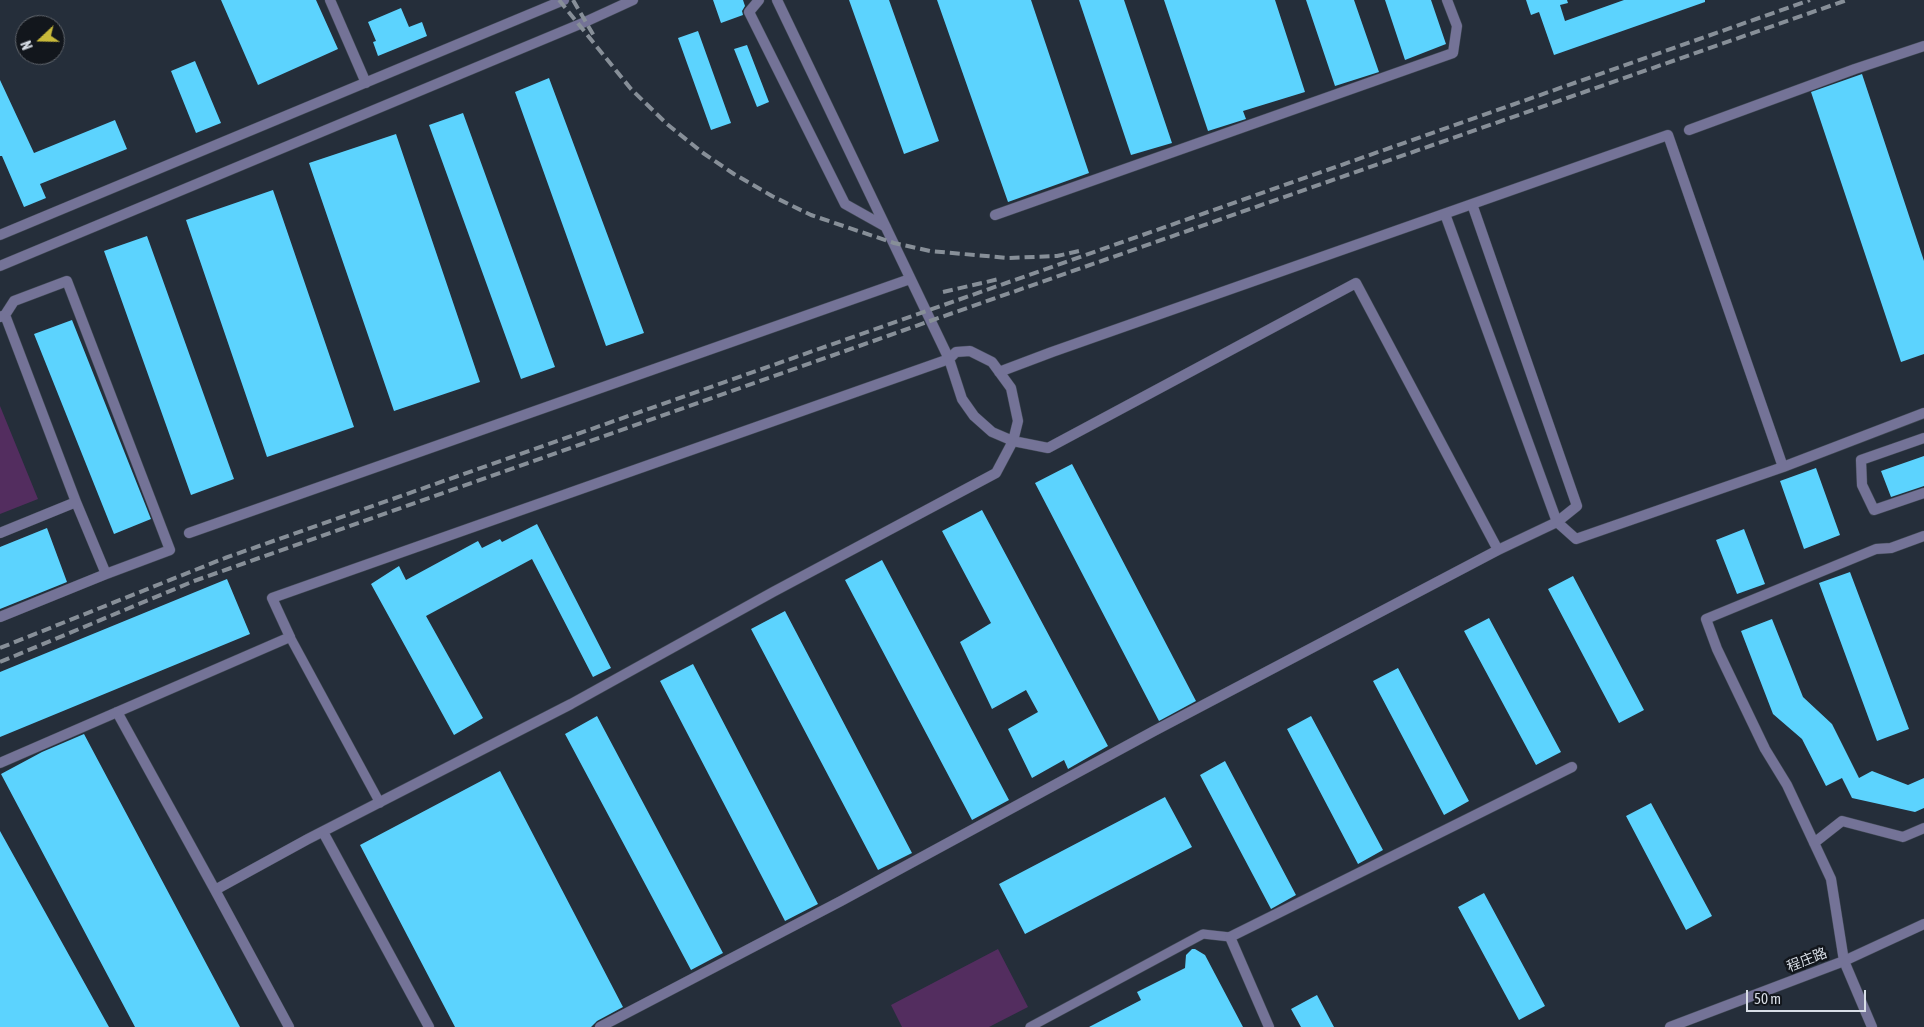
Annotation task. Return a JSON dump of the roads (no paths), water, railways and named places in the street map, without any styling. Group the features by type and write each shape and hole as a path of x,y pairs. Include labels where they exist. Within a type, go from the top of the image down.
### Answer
{"street":[{"path":"330,0 366,82"},
{"path":"0,235 564,0"},
{"path":"0,266 633,0"},
{"path":"759,0 749,12 845,204 886,227"},
{"path":"777,0 949,359 962,399 974,416 992,432 1014,441 1048,448 1356,283 1498,550"},
{"path":"995,215 1453,53 1456,26 1447,0"},
{"path":"1690,130 1924,46"},
{"path":"999,372 1668,135 1783,467"},
{"path":"600,1027 841,901 1154,731 1498,550 1557,522 1577,506 1472,204"},
{"path":"1445,214 1557,522 1576,539 1783,467 1924,412"},
{"path":"189,534 910,279"},
{"path":"0,617 170,550 67,281 14,302 2,316 106,574"},
{"path":"0,762 290,637 272,598 949,359 956,352 970,351 992,362 1010,388 1018,421 1014,441 996,473 773,592 571,704 380,802 215,890"},
{"path":"1924,438 1861,460 1862,485 1874,510 1924,493"},
{"path":"0,533 76,502"},
{"path":"1872,1027 1844,961 1831,879 1786,784 1757,732 1717,649 1706,619 1876,549 1890,548 1924,536"},
{"path":"117,712 289,1027"},
{"path":"1270,1027 1230,937 1572,767"},
{"path":"1814,843 1842,821 1903,837 1924,828"},
{"path":"323,832 429,1027"},
{"name":"程庄路","path":"1670,1027 1844,961 1924,924"}],"lane":[{"path":"290,637 380,802"},
{"path":"1030,1027 1202,934 1230,937"}],"railway":[{"path":"559,0 631,89 667,124 703,153 734,174 772,196 811,215 894,243 930,251 1008,258 1057,256 1079,251"},
{"path":"573,0 594,36"},
{"path":"0,648 225,558 1810,0"},
{"path":"0,662 194,581 1847,0"},
{"path":"943,292 999,279"}]}
